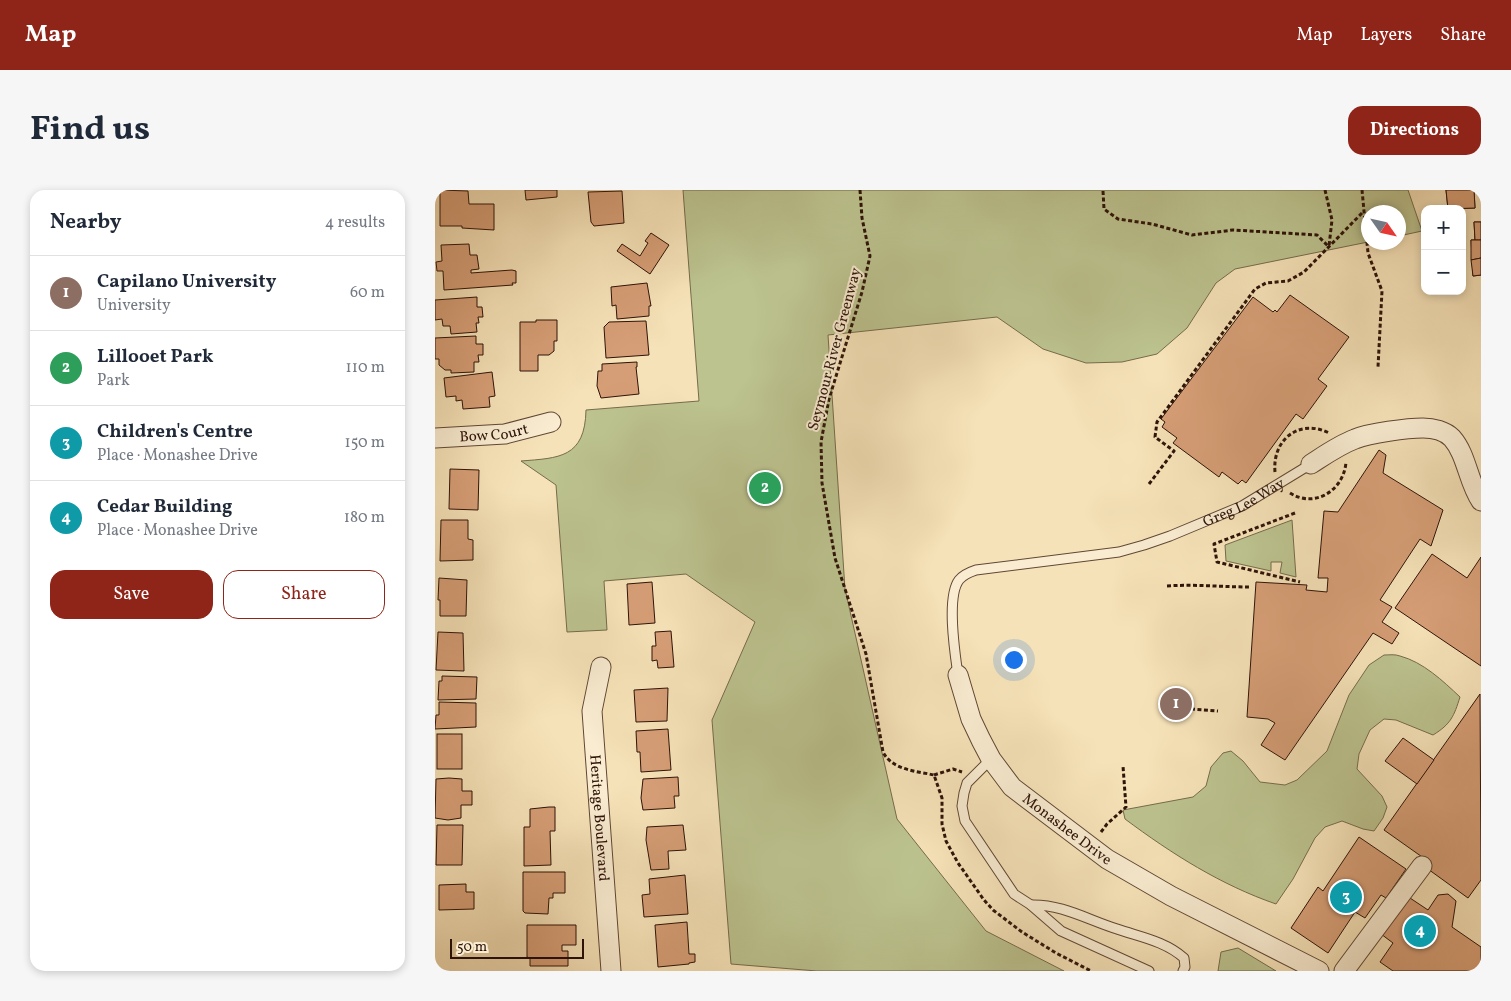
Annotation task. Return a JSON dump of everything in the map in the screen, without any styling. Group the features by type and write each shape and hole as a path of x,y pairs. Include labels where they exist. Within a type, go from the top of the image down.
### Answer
{"street":[{"name":"Bow Court","path":"435,438 505,434 551,422"},
{"name":"Greg Lee Way","path":"1311,464 1340,445 1356,438 1423,428 1435,430 1450,437 1455,443 1481,501"},
{"name":"Heritage Boulevard","path":"601,667 592,711 611,971"},
{"name":"Monashee Drive","path":"957,675 971,719 991,758 1012,787 1107,860 1171,896 1319,971"},
{"path":"1344,971 1422,866"}],"lane":[{"name":"Greg Lee Way","path":"959,580 967,573 976,570 1119,552 1144,545 1242,506 1311,464"},
{"name":"Monashee Drive","path":"957,675 953,629 953,599 959,580"},
{"path":"991,758 967,783 963,793 962,806 965,821 1014,894 1031,905 1061,931 1149,971"},
{"path":"1031,905 1046,904 1073,912 1117,930 1149,938 1176,951 1184,958 1185,968 1183,971"}],"path":[{"name":"Seymour River Greenway","path":"860,190 862,218 870,256 862,292 829,399 821,442 822,483 835,558 866,654 883,752 888,761 895,765 934,775"},
{"path":"1325,190 1332,220 1329,248"},
{"path":"1362,190 1364,205"},
{"path":"1103,191 1104,209 1118,219 1152,224 1192,235 1233,230 1317,235 1329,248"},
{"path":"1149,484 1174,451 1155,437 1157,422 1255,289 1266,283 1288,281 1304,272 1361,215"},
{"path":"1368,250 1382,291 1378,367"},
{"path":"1275,472 1275,456 1279,447 1293,432 1308,428 1322,430 1329,434"},
{"path":"1290,493 1307,499 1323,496 1336,488 1343,476 1346,462 1344,454"},
{"path":"1295,513 1214,544 1217,562 1300,582"},
{"path":"1167,586 1191,584 1249,588"},
{"path":"1178,708 1218,711"},
{"path":"1107,824 1126,807 1123,766"},
{"path":"971,777 953,769 934,775 942,798 942,824 946,841 958,863 993,910 1056,953 1091,971"}],"green space":[{"path":"683,190 1408,190 1421,228 1421,231 1406,234 1406,205 1361,205 1361,243 1235,269 1216,283 1187,328 1157,354 1122,362 1086,363 1043,349 997,317 828,335 845,589 897,819 986,931 1064,971 817,971 731,964 712,720 755,622 686,574 604,581 607,630 567,632 556,485 521,461 558,456 575,446 581,438 586,410 699,401"},
{"path":"1292,520 1296,577 1280,573 1282,562 1271,562 1271,571 1226,561 1225,545"},
{"path":"1384,655 1396,655 1408,659 1432,673 1460,697 1456,709 1448,723 1433,735 1396,720 1384,719 1370,730 1359,754 1357,769 1382,796 1387,807 1383,818 1374,831 1342,821 1325,827 1315,838 1293,879 1276,904 1236,888 1197,868 1125,819 1123,810 1193,797 1206,786 1211,767 1223,753 1231,751 1243,761 1260,782 1285,785 1297,780 1327,751 1349,695 1369,665"},
{"path":"1238,948 1276,971 1218,971 1221,952"}],"building":[{"path":"440,190 468,191 469,204 494,204 494,230 462,228 462,226 440,226"},
{"path":"525,190 557,190 557,197 526,200"},
{"path":"1446,190 1474,190 1475,208 1466,208 1466,205 1448,205"},
{"path":"1446,190 1474,190 1475,208 1466,208 1466,205 1448,205"},
{"path":"622,191 624,223 594,226 591,222 588,192"},
{"path":"1474,222 1481,222 1481,275 1473,276 1471,240 1475,240"},
{"path":"1474,222 1481,222 1481,240 1475,240"},
{"path":"651,233 669,245 650,274 617,251 622,244 640,256 648,243 645,241"},
{"path":"1471,240 1481,240 1481,258 1471,260"},
{"path":"469,244 470,255 477,255 479,269 471,270 471,273 512,270 516,271 516,283 512,283 513,285 444,290 443,271 437,271 436,262 442,261 441,245"},
{"path":"1481,258 1481,275 1473,276 1471,260"},
{"path":"647,283 651,306 649,306 649,316 617,319 616,305 612,306 611,287"},
{"path":"1290,295 1349,337 1318,379 1327,386 1303,419 1296,414 1246,483 1242,480 1238,484 1222,472 1219,477 1173,443 1177,438 1162,427 1165,422 1161,419 1253,297 1273,312 1275,310 1277,312"},
{"path":"477,297 477,307 482,307 483,317 478,317 479,323 476,323 477,332 451,334 450,326 443,326 442,319 435,320 435,300"},
{"path":"536,320 557,320 557,341 554,341 554,351 549,355 538,355 538,371 520,371 520,322 536,322"},
{"path":"646,321 649,355 606,358 604,327 609,322"},
{"path":"476,336 476,344 483,344 483,355 478,355 479,362 474,362 474,372 451,373 451,370 445,370 439,365 439,359 435,359 435,338"},
{"path":"637,362 639,394 601,398 597,386 598,371 602,371 602,364"},
{"path":"492,372 495,396 489,397 490,407 463,409 462,400 456,401 456,396 446,397 444,378"},
{"path":"1379,450 1386,455 1383,473 1443,510 1431,546 1420,539 1380,600 1392,607 1382,622 1399,633 1392,644 1373,633 1285,760 1261,745 1275,723 1268,719 1247,717 1256,582 1307,585 1306,590 1327,592 1328,578 1318,578 1324,511 1338,512"},
{"path":"450,469 479,470 478,510 449,509"},
{"path":"441,520 468,520 468,539 473,540 473,560 440,561"},
{"path":"1432,554 1467,578 1481,557 1481,666 1395,608"},
{"path":"439,578 467,580 466,616 440,616 440,600 438,600"},
{"path":"652,582 655,623 629,625 627,584"},
{"path":"671,631 674,667 658,668 657,660 652,661 652,646 656,646 655,632"},
{"path":"438,632 463,633 464,671 436,670"},
{"path":"442,676 477,677 476,699 438,700 439,681 442,681"},
{"path":"668,688 667,721 636,722 634,690"},
{"path":"1480,694 1481,880 1468,898 1421,864 1425,859 1384,830"},
{"path":"439,702 476,703 476,727 435,729 436,715 439,715"},
{"path":"668,729 671,770 641,772 640,752 637,752 636,731"},
{"path":"437,734 462,734 462,769 437,769"},
{"path":"1403,738 1434,760 1417,784 1385,761"},
{"path":"678,777 679,796 674,796 675,808 643,810 641,798 643,779"},
{"path":"436,779 462,779 462,791 472,791 472,805 461,805 461,818 448,820 435,818"},
{"path":"555,807 555,831 550,831 551,865 524,866 524,827 530,827 530,809"},
{"path":"437,825 463,825 462,865 436,865"},
{"path":"683,825 686,850 668,851 669,869 651,870 646,840 647,827"},
{"path":"1359,837 1406,869 1386,898 1381,895 1365,918 1355,912 1328,953 1291,928 1318,887 1323,891"},
{"path":"523,872 565,872 565,893 553,893 553,898 549,898 548,914 525,913 523,911"},
{"path":"685,875 688,914 644,917 642,895 650,894 649,879"},
{"path":"466,884 466,892 474,892 474,909 439,910 439,885"},
{"path":"1448,894 1456,901 1452,927 1481,947 1481,971 1393,971 1380,962 1393,943 1381,934 1407,896 1428,910 1438,895"},
{"path":"687,922 689,954 695,954 695,962 658,967 655,925"},
{"path":"527,925 576,925 576,945 562,945 562,951 568,951 568,966 530,966 530,958 527,957"}],"place":[{"name":"Lillooet Park","path":"765,488"},
{"name":"Capilano University","path":"1176,704"},
{"name":"Children's Centre","path":"1346,897"},
{"name":"Cedar Building","path":"1420,931"}]}
